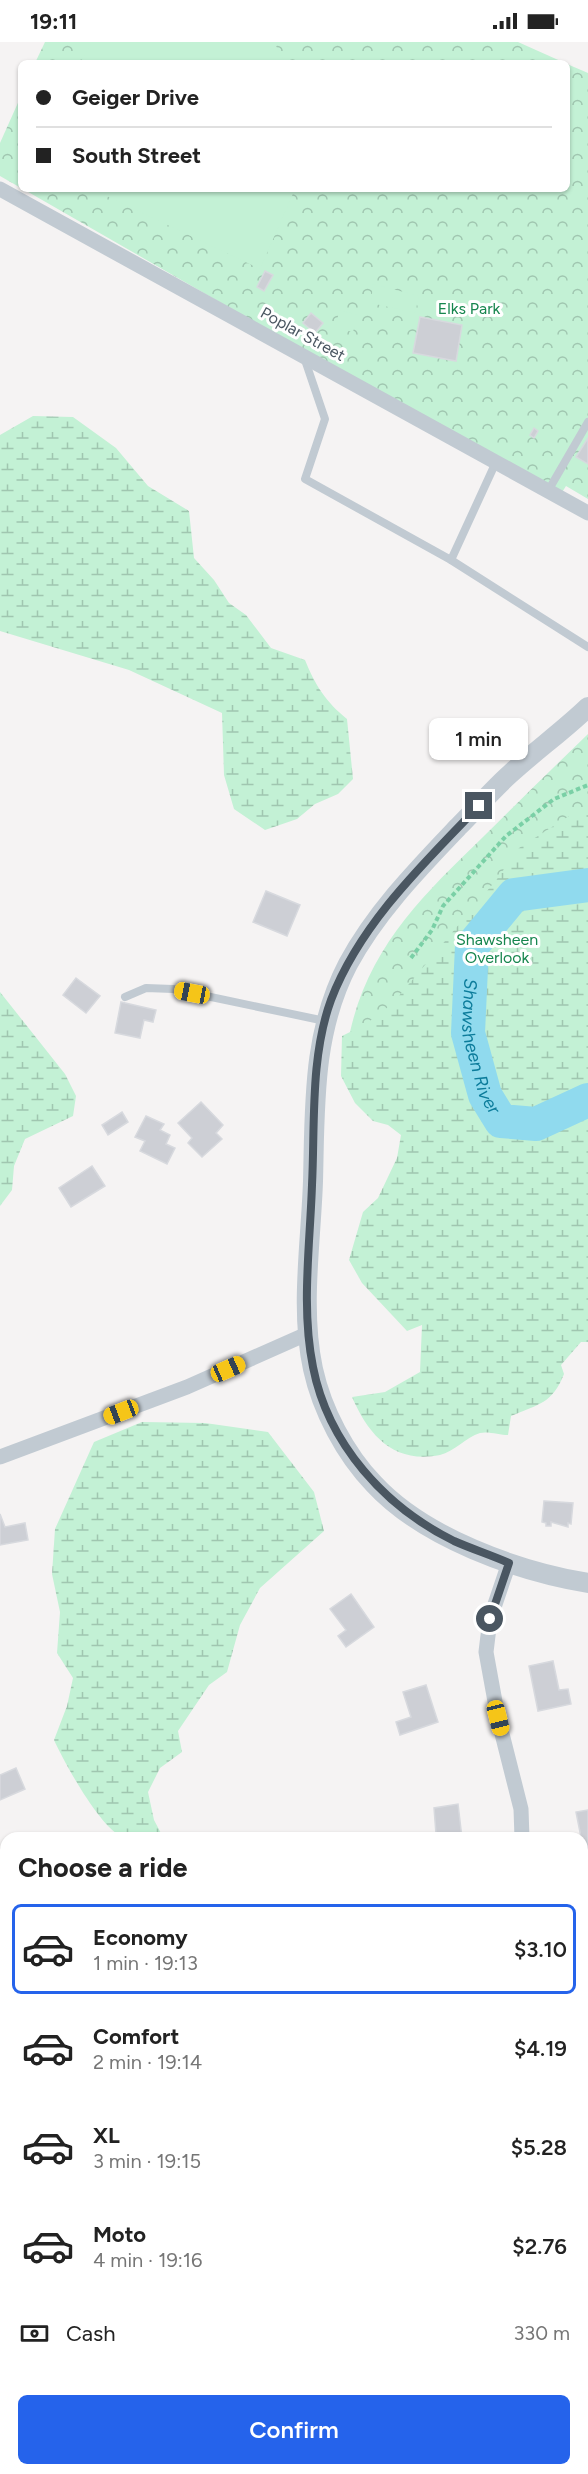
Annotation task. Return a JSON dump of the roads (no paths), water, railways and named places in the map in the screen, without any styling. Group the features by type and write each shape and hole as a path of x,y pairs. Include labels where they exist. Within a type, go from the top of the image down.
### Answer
{"street":[{"name":"Poplar Street","path":"0,189 588,513"},
{"path":"588,707 510,774 394,896 349,962 330,1001 318,1061 313,1109 308,1263 312,1366 329,1415 352,1455 374,1485 407,1512 453,1540 509,1563 560,1578 588,1583"},
{"path":"0,1457 187,1387 309,1333"},
{"path":"509,1563 490,1619 486,1652 498,1718 521,1809 522,1832"}],"lane":[{"path":"304,355 324,419 304,479 451,560 588,647"},
{"path":"548,491 588,422"},
{"path":"451,560 496,462"},
{"path":"125,997 146,988 173,989 326,1021"}],"waterway":[{"name":"Shawsheen River","path":"588,885 514,895 472,946 468,1033 485,1095 501,1121 536,1124 588,1100"}],"park label":[{"name":"Elks Park","path":"469,308"},
{"name":"Shawsheen Overlook","path":"497,948"}]}
